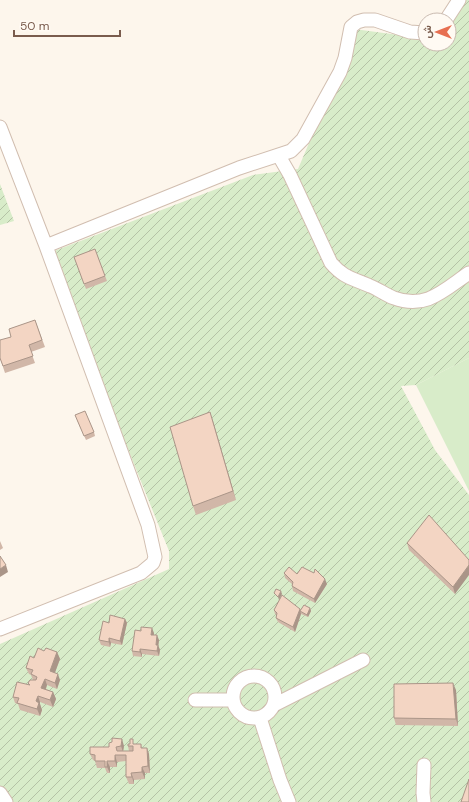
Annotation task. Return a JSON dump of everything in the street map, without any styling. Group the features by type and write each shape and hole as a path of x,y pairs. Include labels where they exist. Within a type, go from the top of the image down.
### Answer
{"street":[{"path":"451,12 459,0"},
{"path":"46,246 238,168 291,151 307,133 340,72 351,27 357,22 364,20 376,20 410,32 417,32"},
{"path":"0,127 46,246 148,525 155,557 153,564 141,573 0,629"},
{"path":"279,156 290,175 331,263 339,273 394,298 407,302 419,303 432,299 469,273"},
{"path":"274,705 276,695 272,685 266,678 256,675 246,676 238,682 233,691 233,700 238,712 248,718 260,718 266,715 274,705 363,660"},
{"path":"195,700 233,700"},
{"path":"260,718 280,780 289,802"},
{"path":"424,765 424,802"},
{"path":"0,793 6,802"}],"green space":[{"path":"454,0 469,0 469,358 416,385 401,386 435,450 469,495 469,802 9,802 0,797 0,644 169,569 169,551 49,253 253,175 298,169 337,77 342,36 354,29 417,37 417,52 457,52 457,12 443,12"},
{"path":"0,184 14,221 0,225"},
{"path":"469,358 469,491 416,385"}],"building":[{"path":"95,249 105,276 84,284 74,257"},
{"path":"35,320 42,340 29,345 33,356 3,366 0,358 0,340 11,337 9,329"},
{"path":"85,411 94,432 84,436 75,415"},
{"path":"210,412 233,491 193,506 170,427"},
{"path":"429,515 469,560 469,565 453,587 407,543"},
{"path":"0,556 6,565 0,569"},
{"path":"289,567 297,574 302,567 314,573 315,569 325,579 314,599 292,586 293,582 284,573"},
{"path":"276,589 281,591 278,597 274,593"},
{"path":"282,595 300,609 293,627 276,618 277,613 274,610"},
{"path":"304,605 310,608 307,615 300,611"},
{"path":"110,615 125,619 120,641 109,638 109,642 99,640 103,621 109,623"},
{"path":"141,627 152,628 151,635 157,635 157,651 140,649 140,652 132,651 135,630 141,631"},
{"path":"38,648 44,651 46,648 57,652 50,671 58,674 55,683 45,679 41,688 53,692 50,700 38,696 36,701 39,703 37,709 17,703 19,698 13,697 17,682 30,685 28,683 30,680 36,680 37,677 31,674 33,670 26,668 30,656 34,658"},
{"path":"453,683 456,719 394,718 394,684"},
{"path":"112,738 122,739 121,746 116,747 117,751 133,751 133,746 128,746 128,744 130,744 130,739 133,739 133,744 141,744 141,748 147,748 148,766 142,767 142,772 131,773 132,777 126,777 126,755 115,755 115,761 107,761 107,767 105,767 105,761 95,761 95,755 90,754 90,747 109,747 109,743 112,742"},
{"path":"469,779 469,802 461,802"}]}
